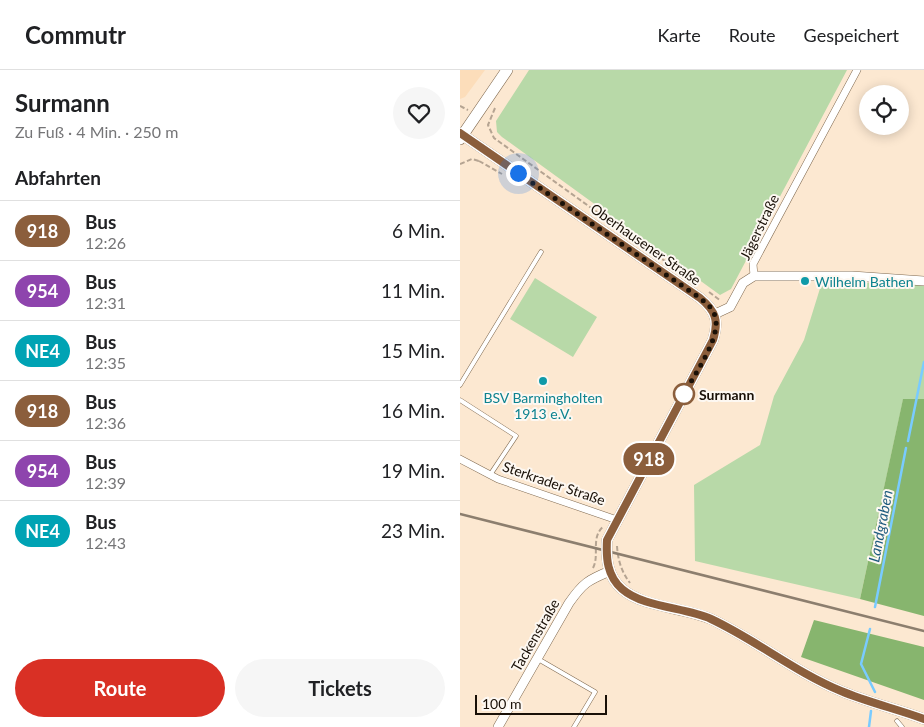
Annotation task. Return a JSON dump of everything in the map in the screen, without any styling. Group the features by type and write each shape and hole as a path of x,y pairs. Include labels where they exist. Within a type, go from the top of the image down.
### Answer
{"main road":[{"path":"461,136 507,70"},
{"name":"Oberhausener Straße","path":"461,136 700,298 715,314"},
{"path":"617,520 713,340 716,325 715,314"},
{"name":"Sterkrader Straße","path":"617,520 607,540 606,557 610,571 620,587 630,594 643,600 684,610 710,619 783,662 841,691 924,719"}],"street":[{"name":"Jägerstraße","path":"730,307 743,282 754,276 753,264 857,70"},
{"path":"754,276 852,276 924,281"},
{"path":"715,314 730,307"},
{"name":"Sterkrader Straße","path":"460,459 490,475 617,520"},
{"name":"Tackenstraße","path":"498,727 580,587 592,578 610,571"}],"lane":[{"path":"460,385 541,252"},
{"path":"460,400 516,436 490,475"},
{"path":"538,660 595,692 574,727"},
{"path":"897,721 902,727"}],"path":[{"path":"494,108 488,125 494,138 685,275"},
{"path":"460,159 463,162"},
{"path":"707,291 730,307"}],"shaded area":[{"path":"460,70 485,70 465,97 460,99"}],"green space":[{"path":"529,70 847,70 731,289 720,295 497,132 496,121"},
{"path":"535,278 597,317 573,357 510,319"},
{"path":"822,282 924,284 924,399 903,400 860,599 695,561 694,485 760,445 774,396 804,340"},
{"path":"903,399 924,399 924,616 860,599"},
{"path":"814,620 924,647 924,700 801,657"}],"waterway":[{"name":"Landgraben","path":"908,441 924,362"},
{"name":"Landgraben","path":"875,607 906,448"},
{"name":"Landgraben","path":"870,629 861,664 875,692"},
{"name":"Landgraben","path":"869,727 871,711"}],"railway":[{"path":"460,514 924,631"}],"bus line":[{"name":"918","path":"460,133 700,298 715,314 716,332 713,340 607,540 607,563 614,580 625,591 643,600 684,610 710,619 783,662 841,691 924,719"}],"place":[{"name":"Wilhelm Bathen","path":"805,281"},
{"name":"BSV Barmingholten 1913 e.V.","path":"543,381"},
{"name":"Surmann","path":"684,394"}],"route":[{"path":"518,173 700,298 712,309 715,314 716,332 684,394"}]}
